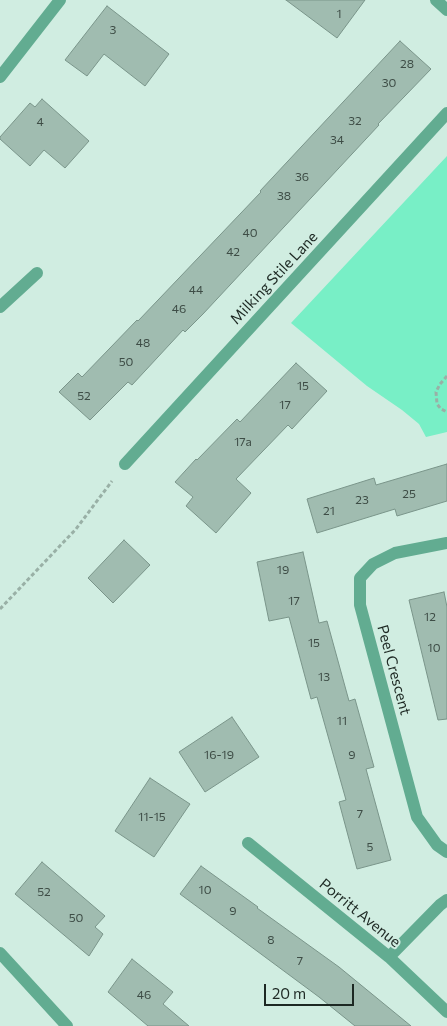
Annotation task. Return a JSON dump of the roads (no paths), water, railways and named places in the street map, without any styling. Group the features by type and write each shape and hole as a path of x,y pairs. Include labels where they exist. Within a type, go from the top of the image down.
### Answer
{"street":[{"path":"0,77 60,0"},
{"path":"436,0 447,10"},
{"name":"Milking Stile Lane","path":"125,464 447,113"},
{"path":"0,307 37,273"},
{"name":"Peel Crescent","path":"447,543 395,553 373,564 360,578 360,605 417,817 437,845 447,852"},
{"name":"Porritt Avenue","path":"248,843 389,957 447,1012"},
{"path":"389,957 447,900"},
{"path":"2,959 67,1026"}]}
